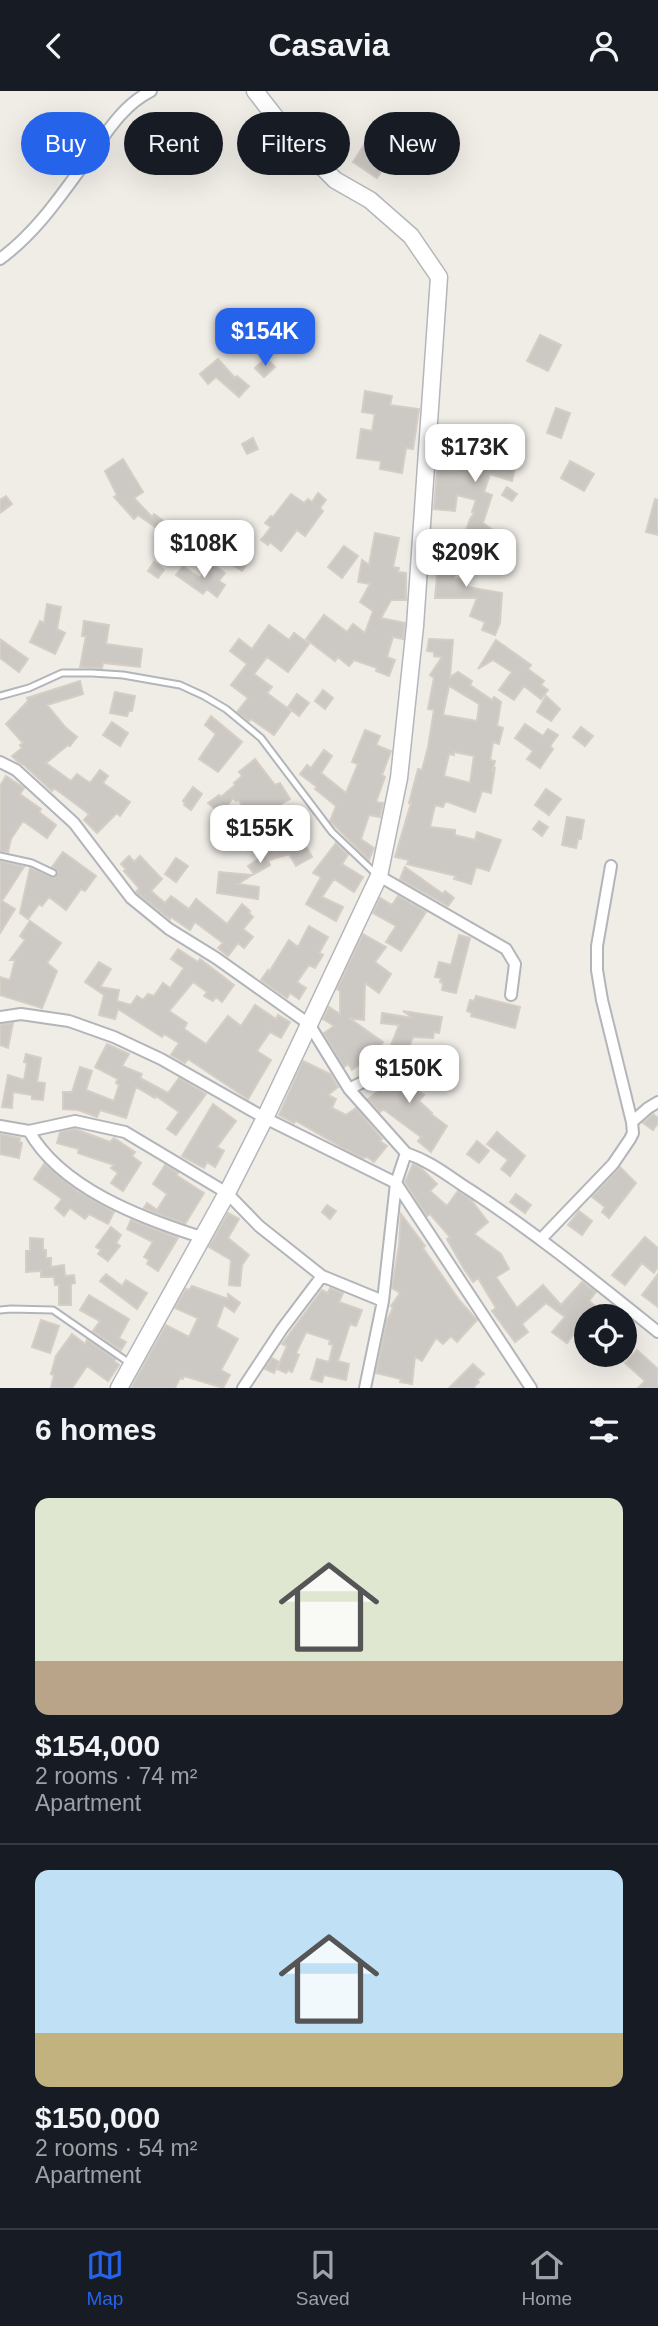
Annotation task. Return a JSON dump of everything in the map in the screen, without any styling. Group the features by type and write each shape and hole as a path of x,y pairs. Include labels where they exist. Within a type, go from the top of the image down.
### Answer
{"street":[{"path":"0,259 19,245 47,214 108,130 134,100 151,91"},
{"path":"119,1388 227,1193 379,876 399,778 415,626 439,277 411,236 370,200 335,180 283,127 255,91"},
{"path":"0,761 16,770 74,823 131,898 169,929 216,958 309,1024 349,1089 406,1153 428,1161 541,1240 658,1332"},
{"path":"541,1240 613,1164 630,1139 632,1122 597,970 597,947 611,866"},
{"path":"379,876 506,949 515,964 511,995"},
{"path":"0,1017 21,1014 69,1021 114,1037 160,1059 265,1118 396,1183 531,1388"},
{"path":"349,1089 398,1064"},
{"path":"632,1122 658,1102"},
{"path":"0,1126 29,1131 75,1121 125,1132 227,1193 259,1226 322,1276 383,1301"},
{"path":"29,1131 38,1148 78,1183 159,1224 201,1237"},
{"path":"365,1388 383,1301 396,1183 406,1153"},
{"path":"243,1388 282,1329 322,1276"}],"lane":[{"path":"0,696 29,688 62,673 82,673 123,675 180,685 204,696 226,709 261,738 332,832 379,876"},
{"path":"0,856 32,863 53,873"},
{"path":"0,1310 53,1310 131,1364"}],"building":[{"path":"364,145 364,169 353,162"},
{"path":"540,335 561,345 548,371 527,361"},
{"path":"266,358 275,367 264,377 255,368"},
{"path":"218,359 235,378 237,376 249,386 239,397 216,377 208,384 200,374"},
{"path":"365,391 392,396 390,405 419,409 413,449 406,448 402,473 380,469 381,461 357,458 361,429 372,431 375,414 362,412"},
{"path":"556,408 570,413 561,438 547,433"},
{"path":"485,429 497,430 497,435 507,436 505,462 516,464 512,481 490,474 484,492 492,495 483,523 497,533 489,544 477,536 475,551 460,549 475,512 472,512 476,500 457,495 455,511 434,509 437,469 456,471 464,448 478,453 480,433 485,434"},
{"path":"253,438 258,449 247,454 242,444"},
{"path":"123,459 143,492 134,498 152,517 154,514 180,529 172,539 138,515 134,519 114,497 117,495 105,471"},
{"path":"570,461 594,474 584,491 561,478"},
{"path":"507,487 517,494 512,501 502,495"},
{"path":"318,493 326,500 320,508 323,511 305,536 297,530 281,551 270,542 268,545 261,540 271,527 265,523 291,494 304,503 308,499 312,502"},
{"path":"6,496 12,504 0,513 0,500"},
{"path":"655,499 658,500 658,535 646,532"},
{"path":"441,531 453,533 450,567 455,568 454,579 468,579 468,587 502,593 500,623 495,635 482,630 485,622 470,616 477,598 435,598"},
{"path":"375,533 399,538 393,567 399,568 398,572 406,573 406,600 391,600 381,618 405,623 403,639 393,637 387,657 395,660 389,676 376,671 377,668 354,660 349,666 338,657 335,661 306,639 324,615 347,632 353,624 365,633 373,611 360,602 370,584 358,582 362,560 369,565"},
{"path":"344,546 358,556 342,578 328,567"},
{"path":"242,548 253,555 242,571 231,564"},
{"path":"154,562 164,570 158,578 148,571"},
{"path":"211,563 225,573 219,581 225,585 217,597 207,589 203,594 176,575 183,566 200,578"},
{"path":"47,604 61,607 57,629 65,633 55,654 30,642 40,621 44,623"},
{"path":"84,621 109,625 106,644 142,649 140,667 103,663 102,668 80,667 86,636 82,636"},
{"path":"269,625 289,640 294,633 309,644 288,672 267,657 254,674 272,687 267,693 291,711 274,735 237,712 248,698 231,685 247,664 230,651 239,639 252,649"},
{"path":"0,639 28,659 19,672 0,658"},
{"path":"429,639 453,640 450,677 458,672 472,681 470,685 492,700 494,697 501,702 497,726 503,728 499,744 493,742 490,760 495,761 492,772 495,767 491,793 482,791 475,812 448,802 445,802 443,807 435,805 430,827 455,830 455,835 475,840 477,832 501,840 489,871 476,867 471,884 454,879 456,876 407,864 409,860 395,857 418,769 422,770 434,710 428,709 434,678 430,675 442,657 427,651","holes":["449,686 479,704 477,721 443,715","454,752 474,756 470,783 444,776 449,754 454,755"]},
{"path":"496,640 531,665 528,669 544,681 541,685 548,690 541,699 524,686 514,700 499,690 512,672 493,660 478,669"},
{"path":"80,681 83,694 47,705 77,737 70,746 46,763 71,781 77,774 90,783 100,770 108,776 103,783 130,802 120,816 117,813 97,833 84,820 89,814 54,788 52,791 12,756 22,748 20,745 23,743 6,724 28,701 27,698"},
{"path":"323,690 333,698 325,709 315,701"},
{"path":"115,692 135,696 132,711 129,711 127,716 110,713"},
{"path":"297,694 309,703 299,716 288,707"},
{"path":"546,696 560,709 551,721 537,712"},
{"path":"211,716 242,742 218,772 199,759 216,734 205,725"},
{"path":"112,722 128,733 120,746 103,735"},
{"path":"525,724 543,736 548,729 558,735 550,746 553,749 540,768 527,759 533,751 515,738"},
{"path":"581,727 593,736 585,746 573,737"},
{"path":"365,730 380,736 376,745 391,751 376,802 383,803 380,817 369,815 361,839 374,848 369,860 330,821 336,806 300,774 307,765 311,768 324,750 332,756 321,773 346,793 358,764 352,762"},
{"path":"255,759 275,785 280,783 290,799 281,804 312,857 296,866 289,854 270,860 265,845 275,842 262,817 253,822 238,799 236,801 233,798 221,814 208,803 219,795 221,797 235,785 242,776 239,772"},
{"path":"6,776 24,788 20,794 41,809 39,812 56,825 47,838 23,821 11,839 8,852 0,851 0,786"},
{"path":"193,787 202,794 191,810 183,801"},
{"path":"546,789 561,799 549,815 535,805"},
{"path":"567,817 584,820 581,839 578,839 576,848 562,845"},
{"path":"539,821 548,827 542,836 533,829"},
{"path":"336,843 348,855 342,864 363,877 354,892 334,879 322,897 343,907 336,921 306,904 321,877 313,873"},
{"path":"63,852 96,876 85,891 81,889 66,910 49,897 42,906 39,904 28,919 20,913 30,868 55,878 58,872 52,867"},
{"path":"266,854 270,865 254,874 248,866"},
{"path":"129,856 134,862 140,856 162,879 151,891 165,903 171,896 189,909 196,899 227,924 242,904 253,917 243,929 253,937 244,948 238,943 228,956 218,948 223,943 195,922 190,930 171,917 170,919 136,892 139,888 121,864"},
{"path":"176,858 188,866 176,882 165,874"},
{"path":"0,861 24,867 2,901 15,909 0,933"},
{"path":"405,867 443,894 445,891 454,898 448,906 400,879"},
{"path":"219,872 252,875 238,884 259,887 258,899 217,893"},
{"path":"398,896 426,912 401,951 386,942 396,926 373,913 380,898 392,905"},
{"path":"30,921 61,943 47,963 57,971 42,1008 0,995 0,977 10,980 15,960 10,960 25,940 20,936"},
{"path":"309,926 328,937 319,953 323,955 315,968 309,965 297,982 306,988 299,999 290,993 287,998 261,980 289,940 298,947"},
{"path":"363,934 386,947 375,962 391,974 379,993 365,983 364,1020 349,1018 383,1042 377,1051 352,1070 348,1064 344,1067 324,1033 334,1026 323,1019 329,1007 340,1014 340,991 337,989"},
{"path":"459,935 470,938 456,993 442,990 441,978 435,977 439,962 451,965"},
{"path":"178,949 198,962 200,959 234,985 222,1002 216,997 213,1001 204,996 207,992 193,982 169,1011 187,1023 184,1029 206,1044 228,1016 241,1026 255,1005 276,1019 278,1015 290,1022 281,1038 270,1032 257,1051 271,1060 248,1099 188,1059 185,1063 171,1055 179,1043 164,1034 162,1037 118,1009 115,1019 99,1015 104,995 85,982 99,962 111,969 100,987 119,990 117,1001 131,1005 137,996 143,1000 148,994 154,996 163,983 170,988 184,968 171,959"},
{"path":"476,996 520,1007 515,1028 471,1016 472,1013 467,1011 470,1000 474,1001"},
{"path":"403,1011 442,1017 439,1033 434,1032 433,1038 413,1037 406,1055 390,1048 399,1025 381,1023 382,1013 413,1018"},
{"path":"13,1023 8,1048 0,1045 0,1025"},
{"path":"107,1044 129,1054 122,1066 142,1074 140,1078 168,1093 179,1078 206,1094 176,1135 167,1129 179,1112 156,1096 155,1098 136,1087 126,1118 100,1110 97,1117 78,1110 63,1109 63,1092 72,1092 80,1067 92,1071 86,1090 114,1101 118,1079 95,1067"},
{"path":"26,1054 41,1058 37,1082 45,1083 43,1100 13,1092 12,1108 2,1107 8,1075 24,1080"},
{"path":"406,1055 424,1078 413,1087 424,1095 419,1101 447,1126 431,1152 418,1141 421,1137 383,1109 380,1112 368,1099 392,1081 389,1077 404,1069 406,1064 403,1058"},
{"path":"303,1061 330,1074 338,1087 328,1095 336,1099 332,1108 346,1115 356,1108 382,1139 380,1141 387,1146 374,1162 296,1121 294,1123 279,1115"},
{"path":"213,1104 236,1121 217,1147 224,1151 215,1167 207,1162 204,1168 182,1156"},
{"path":"653,1114 658,1118 658,1123 653,1130 643,1123"},
{"path":"75,1129 110,1142 114,1138 135,1152 132,1156 141,1163 123,1191 111,1183 118,1173 111,1168 114,1165 78,1153 79,1149 57,1143 60,1132"},
{"path":"497,1132 525,1156 510,1176 501,1169 508,1160 487,1144"},
{"path":"0,1134 20,1138 19,1142 22,1143 19,1158 0,1154"},
{"path":"477,1141 489,1151 479,1163 467,1154"},
{"path":"44,1164 77,1191 114,1212 108,1224 89,1214 85,1219 70,1208 64,1216 55,1208 62,1199 34,1179"},
{"path":"413,1164 437,1184 430,1191 447,1206 458,1191 472,1201 488,1222 474,1234 501,1254 509,1269 496,1277 517,1308 543,1285 561,1305 582,1282 596,1292 589,1301 593,1304 574,1304 574,1333 567,1343 552,1332 565,1317 546,1303 522,1324 528,1332 515,1342 492,1311 496,1308 478,1278 473,1282 464,1269 447,1239 450,1237 430,1214 427,1216 405,1182"},
{"path":"165,1165 204,1193 185,1224 144,1208 147,1203 157,1210 167,1194 153,1184"},
{"path":"620,1167 636,1183 609,1218 602,1212 605,1207 592,1197"},
{"path":"516,1194 531,1205 525,1213 510,1202"},
{"path":"327,1205 336,1211 330,1219 322,1212"},
{"path":"579,1211 592,1221 582,1235 568,1225"},
{"path":"228,1213 239,1219 228,1238 249,1255 242,1265 240,1286 229,1285 231,1260 209,1247"},
{"path":"401,1214 459,1300 477,1320 457,1342 451,1336 443,1344 436,1338 422,1361 415,1357 412,1384 376,1373 387,1320 393,1308 391,1306 400,1293 392,1288"},
{"path":"131,1220 178,1238 158,1271 147,1264 149,1260 144,1257 153,1242 127,1229"},
{"path":"111,1227 121,1235 116,1243 120,1246 108,1261 98,1254 101,1250 96,1247"},
{"path":"645,1237 658,1248 658,1267 654,1273 642,1263 625,1285 612,1275"},
{"path":"30,1238 43,1239 43,1250 46,1250 46,1258 51,1258 51,1267 64,1265 65,1276 74,1275 71,1305 59,1305 59,1285 55,1285 54,1277 41,1277 41,1271 26,1272 26,1251 30,1251"},
{"path":"106,1274 122,1286 126,1280 147,1293 137,1309 100,1281"},
{"path":"658,1274 658,1307 642,1295"},
{"path":"192,1286 228,1299 228,1294 240,1303 234,1312 224,1305 216,1327 238,1339 221,1370 230,1375 223,1388 184,1376 175,1388 131,1388 166,1325 189,1337 198,1318 175,1308 186,1289 189,1290"},
{"path":"330,1288 343,1293 339,1302 362,1310 356,1326 350,1324 338,1361 349,1364 346,1380 324,1375 322,1382 311,1379 317,1359 329,1362 333,1345 329,1344 330,1340 306,1332 296,1353 299,1355 292,1372 288,1370 286,1373 277,1369 287,1346 282,1344 322,1290 328,1293"},
{"path":"89,1295 129,1319 119,1338 126,1342 121,1350 93,1331 100,1321 80,1310"},
{"path":"41,1320 59,1326 50,1353 32,1347"},
{"path":"72,1334 85,1344 87,1340 115,1359 119,1365 108,1381 87,1366 72,1388 51,1388 54,1375 51,1374 56,1356"},
{"path":"637,1350 658,1369 658,1388 638,1388 645,1381 629,1367 637,1367"},
{"path":"272,1358 279,1362 274,1373 265,1369"},
{"path":"473,1364 484,1374 473,1388 449,1388"}]}
